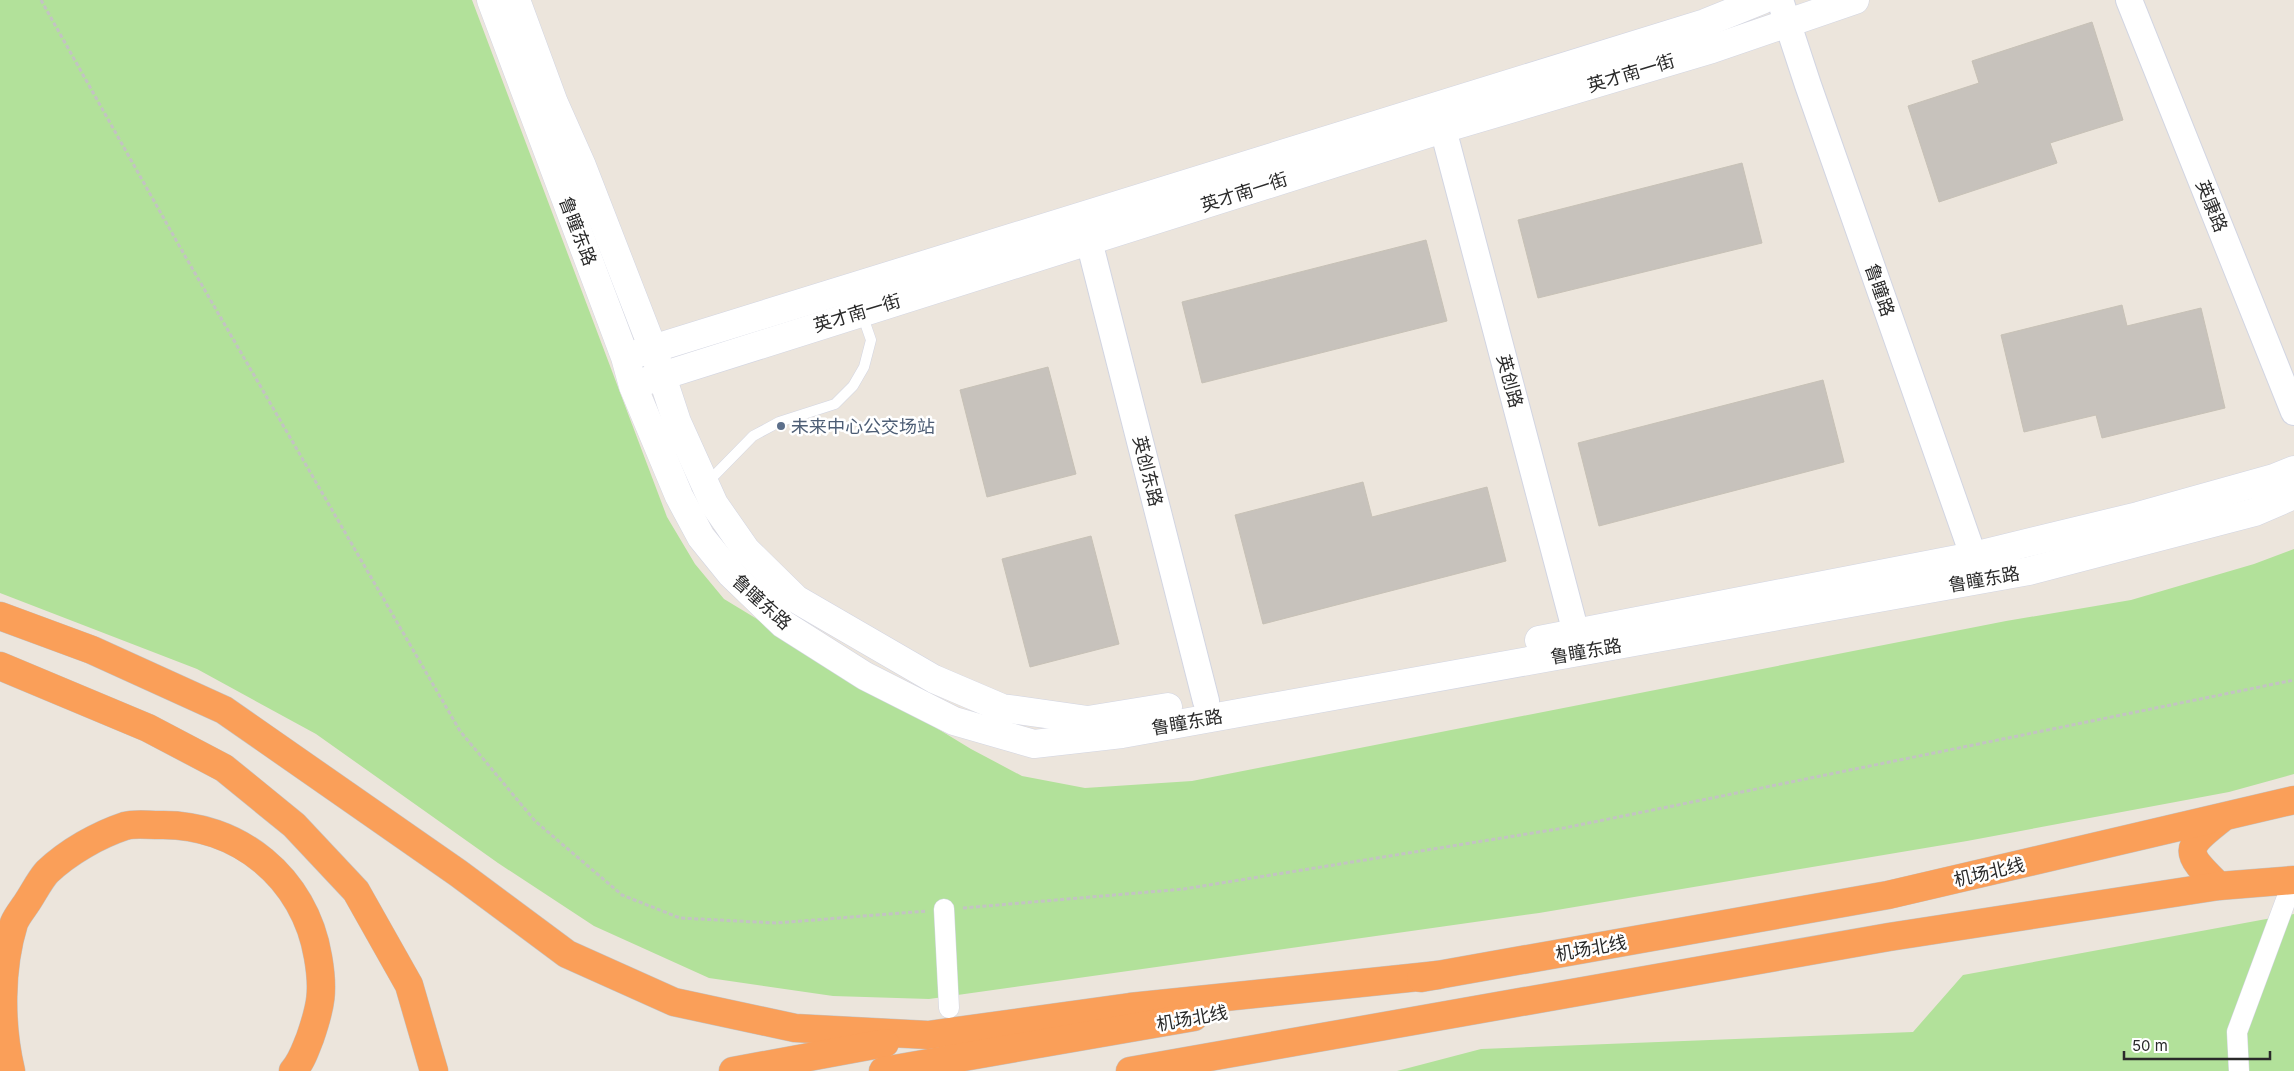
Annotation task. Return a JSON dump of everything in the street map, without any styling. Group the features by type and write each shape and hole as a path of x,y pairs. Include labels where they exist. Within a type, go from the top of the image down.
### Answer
{"highway":[{"path":"0,616 92,650 224,710 458,873 567,954 674,1002 795,1028 928,1036"},
{"path":"0,666 148,728 224,768 294,825 356,891 366,908 409,985 434,1071"},
{"name":"机场北线","path":"883,1071 1438,976 1888,895 2294,800"},
{"path":"2219,886 2196,865 2192,854 2196,839 2224,816"},
{"path":"11,1071 2,1044 0,972 14,922 47,873 81,846 126,825 176,824 218,832 250,850 276,870 300,904 316,942 322,978 321,1007 301,1062 293,1071"},
{"path":"1130,1071 1889,936 2219,886 2293,880"},
{"path":"733,1071 928,1036 1130,1007 1438,976"}],"main road":[{"name":"鲁瞳东路","path":"492,0 625,357 633,386 679,496 701,537 731,574 783,624 865,676 954,721 1034,744 1122,734 1977,567 2138,516 2274,478 2294,470"},
{"name":"鲁瞳东路","path":"516,0 554,103 582,166 653,349 677,422 714,504 733,533 746,550 796,598 934,679 1002,708 1088,720 1206,701 1576,633 1977,567 2028,571 2255,512 2294,495"},
{"name":"英才南一街","path":"625,357 1695,26 1762,0"},
{"name":"英才南一街","path":"633,386 662,374 1443,129 1712,49 1784,11 1855,0"}],"street":[{"name":"英康路","path":"2129,0 2294,412"},
{"name":"鲁瞳路","path":"1784,11 1811,95 1977,567"},
{"name":"英创路","path":"1443,129 1576,633"},
{"name":"英创东路","path":"1089,241 1206,701"},
{"path":"2239,1071 2237,1032 2293,880"},
{"path":"944,909 949,1008"}],"lane":[{"path":"705,484 753,436 779,422 835,404 853,386 864,367 871,340 862,312"}],"green space":[{"path":"0,0 472,0 667,517 695,564 724,599 971,749 1022,776 1085,788 1192,781 2006,621 2131,600 2254,564 2294,549 2294,774 2229,792 1967,841 1539,913 929,999 833,996 709,978 594,926 498,863 316,734 197,669 0,593"},
{"path":"2294,914 2294,1071 1397,1071 1481,1049 1913,1032 1963,975"}],"building":[{"path":"2092,22 2123,120 2050,143 2057,163 1939,202 1908,106 1979,83 1972,61"},
{"path":"1742,163 1762,243 1538,298 1518,220"},
{"path":"1426,240 1447,321 1202,383 1182,302"},
{"path":"2122,305 2127,326 2201,308 2225,408 2102,438 2096,415 2024,432 2001,335"},
{"path":"1048,367 1076,474 987,497 960,390"},
{"path":"1823,380 1844,462 1599,526 1578,443"},
{"path":"1363,482 1372,517 1487,487 1506,561 1263,624 1235,515"},
{"path":"1091,536 1119,644 1030,667 1002,559"}],"place":[{"name":"未来中心公交场站","path":"781,426"}]}
